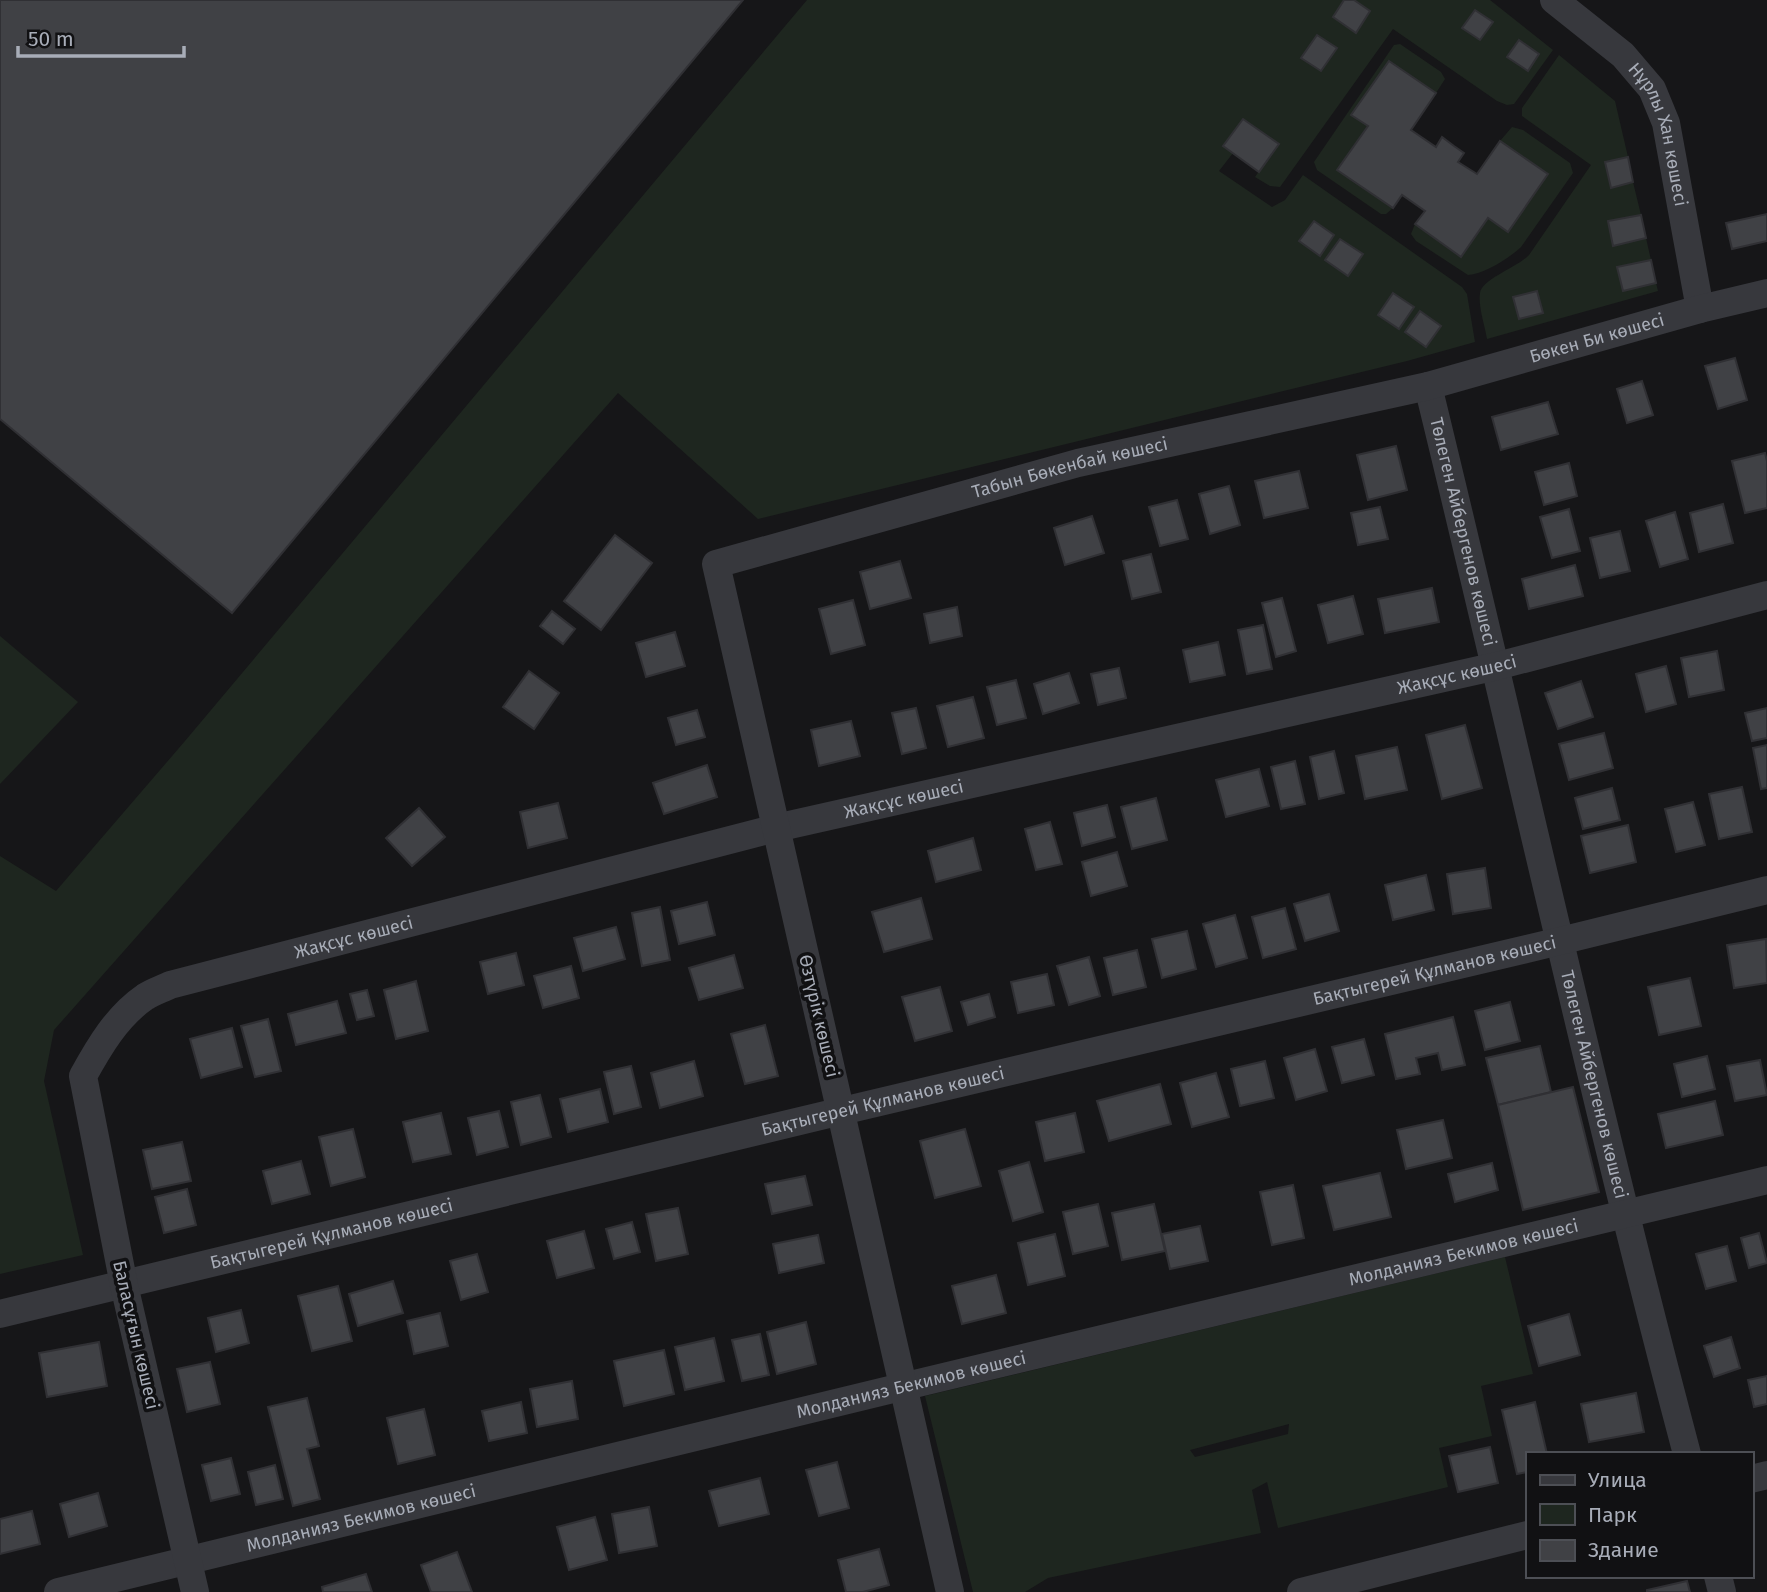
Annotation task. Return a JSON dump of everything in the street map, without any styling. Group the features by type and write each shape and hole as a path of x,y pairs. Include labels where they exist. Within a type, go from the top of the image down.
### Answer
{"street":[{"name":"Нұрлы Хан көшесі","path":"1554,0 1623,55 1652,89 1666,122 1700,309"},
{"name":"Бөкен Би көшесі","path":"1428,386 1700,309 1767,293"},
{"name":"Табын Бөкенбай көшесі","path":"716,564 1078,463 1428,386"},
{"name":"Төлеген Айбергенов көшесі","path":"1428,386 1497,666 1560,941 1686,1452"},
{"name":"Өзтүрік көшесі","path":"716,564 950,1592"},
{"name":"Жақсұс көшесі","path":"83,1076 99,1046 125,1014 145,997 170,985 776,828 1497,666 1767,595"},
{"name":"Бақтыгерей Құлманов көшесі","path":"0,1314 1767,890"},
{"name":"Баласұғын көшесі","path":"83,1076 124,1285 195,1592"},
{"name":"Молданияз Бекимов көшесі","path":"58,1592 903,1386 1767,1180"},
{"path":"1301,1592 1526,1535"}],"green space":[{"path":"807,0 1490,0 1553,50 1514,104 1507,105 1497,101 1393,29 1280,187 1270,186 1255,177 1278,144 1243,119 1224,146 1233,153 1219,171 1272,207 1285,200 1303,175 1462,287 1467,294 1475,342 1407,361 758,519 618,393 54,1030 44,1081 83,1255 0,1274 0,856 56,891"},
{"path":"1400,44 1441,72 1445,79 1436,93 1389,61 1352,115 1368,126 1337,170 1393,208 1386,214 1381,214 1317,170 1314,162 1394,45"},
{"path":"1559,55 1615,101 1628,157 1606,162 1611,187 1633,182 1641,215 1608,221 1613,246 1646,238 1651,260 1617,267 1623,291 1656,283 1658,291 1487,339 1480,304 1482,288 1529,255 1591,165 1522,116 1522,108"},
{"path":"1512,127 1523,130 1570,163 1573,173 1521,247 1496,265 1468,275 1416,241 1411,234 1415,224 1461,257 1488,218 1508,231 1548,174 1500,141"},
{"path":"0,636 78,702 0,784"},
{"path":"1505,1257 1533,1374 1481,1386 1492,1436 1439,1448 1448,1487 1278,1528 1267,1482 1252,1490 1261,1533 1048,1578 1025,1592 973,1592 925,1396","holes":["1289,1424 1288,1434 1195,1457 1190,1450"]}],"building":[{"path":"0,0 743,0 232,613 0,419"},
{"path":"1344,0 1354,0 1370,11 1356,33 1333,17"},
{"path":"1475,10 1493,22 1480,40 1462,28"},
{"path":"1317,35 1337,48 1321,71 1301,58"},
{"path":"1519,40 1539,54 1528,71 1507,57"},
{"path":"1389,61 1436,93 1411,130 1436,147 1442,137 1464,153 1458,162 1477,174 1500,141 1548,174 1508,232 1488,218 1461,257 1415,224 1425,211 1402,195 1393,208 1337,170 1368,126 1351,115"},
{"path":"1243,119 1279,144 1259,172 1223,146"},
{"path":"1628,157 1633,182 1611,188 1605,162"},
{"path":"1767,214 1767,241 1732,249 1726,223"},
{"path":"1641,215 1646,238 1613,246 1608,221"},
{"path":"1314,221 1334,235 1320,256 1299,241"},
{"path":"1340,239 1363,254 1348,276 1325,260"},
{"path":"1651,260 1656,283 1623,291 1617,267"},
{"path":"1537,291 1543,313 1519,319 1513,297"},
{"path":"1393,293 1414,307 1399,329 1378,315"},
{"path":"1420,311 1441,326 1426,347 1405,332"},
{"path":"1735,358 1747,400 1718,409 1705,366"},
{"path":"1642,381 1653,415 1627,423 1617,389"},
{"path":"1548,402 1558,434 1501,450 1492,417"},
{"path":"1396,446 1407,490 1368,500 1357,455"},
{"path":"1765,453 1767,508 1745,513 1732,461"},
{"path":"1569,463 1577,496 1544,505 1535,472"},
{"path":"1299,471 1308,508 1264,518 1255,481"},
{"path":"1229,486 1240,525 1210,534 1199,494"},
{"path":"1177,500 1188,539 1160,546 1149,507"},
{"path":"1723,504 1733,543 1699,552 1690,513"},
{"path":"1380,507 1388,539 1358,545 1351,513"},
{"path":"1569,509 1580,551 1552,558 1540,517"},
{"path":"1675,512 1688,559 1660,567 1646,521"},
{"path":"1092,516 1104,553 1065,565 1054,528"},
{"path":"1620,531 1630,571 1600,578 1590,538"},
{"path":"615,535 652,563 601,630 564,601"},
{"path":"1151,554 1161,592 1132,599 1123,561"},
{"path":"900,561 911,598 870,609 860,572"},
{"path":"1575,565 1583,596 1529,609 1522,579"},
{"path":"1432,588 1439,622 1385,633 1378,599"},
{"path":"1353,596 1363,634 1328,643 1318,605"},
{"path":"1282,598 1296,651 1276,657 1262,603"},
{"path":"853,600 865,645 831,654 819,609"},
{"path":"957,607 962,636 930,643 924,614"},
{"path":"552,611 575,629 563,644 540,626"},
{"path":"1263,625 1272,669 1247,674 1238,630"},
{"path":"675,632 685,666 646,677 636,643"},
{"path":"1218,642 1225,675 1190,682 1183,650"},
{"path":"1717,651 1724,690 1689,697 1681,658"},
{"path":"1666,666 1676,704 1646,712 1636,674"},
{"path":"1119,668 1126,698 1098,705 1091,674"},
{"path":"529,671 559,693 534,729 503,707"},
{"path":"1069,673 1079,703 1043,714 1034,684"},
{"path":"1016,680 1026,718 997,725 987,687"},
{"path":"1581,681 1593,717 1558,729 1545,693"},
{"path":"973,697 984,738 948,747 937,706"},
{"path":"916,708 926,748 902,754 892,713"},
{"path":"1767,708 1767,738 1752,741 1745,713"},
{"path":"697,710 705,737 676,745 668,718"},
{"path":"851,721 860,756 819,766 811,730"},
{"path":"1465,725 1482,788 1442,799 1426,735"},
{"path":"1604,733 1613,768 1569,780 1559,744"},
{"path":"1767,745 1767,788 1761,789 1753,748"},
{"path":"1397,747 1407,790 1365,799 1356,756"},
{"path":"1334,751 1344,793 1319,799 1310,757"},
{"path":"1295,761 1305,804 1281,809 1271,767"},
{"path":"707,765 717,797 664,814 653,783"},
{"path":"1259,769 1269,806 1226,817 1216,780"},
{"path":"1742,787 1752,832 1719,839 1709,794"},
{"path":"1612,788 1620,820 1583,829 1575,798"},
{"path":"1156,798 1167,840 1132,849 1121,807"},
{"path":"1693,802 1705,845 1676,852 1665,809"},
{"path":"558,803 567,838 528,848 520,812"},
{"path":"1107,805 1115,837 1082,846 1074,813"},
{"path":"419,808 445,837 412,866 386,838"},
{"path":"1050,822 1062,864 1036,870 1025,829"},
{"path":"1628,825 1636,862 1590,873 1581,836"},
{"path":"973,838 981,870 936,882 928,851"},
{"path":"1117,852 1127,886 1091,896 1082,862"},
{"path":"1485,868 1491,908 1453,914 1447,874"},
{"path":"1426,875 1434,910 1393,920 1385,885"},
{"path":"1329,894 1339,931 1305,941 1294,904"},
{"path":"921,898 932,939 884,952 872,912"},
{"path":"707,902 715,935 679,944 671,911"},
{"path":"660,907 670,960 642,966 632,913"},
{"path":"1285,908 1296,949 1263,958 1252,917"},
{"path":"1235,915 1247,958 1216,967 1203,924"},
{"path":"616,927 625,959 583,971 574,938"},
{"path":"1187,931 1196,969 1162,978 1152,939"},
{"path":"1766,939 1767,983 1734,988 1727,945"},
{"path":"1137,950 1146,987 1113,995 1104,958"},
{"path":"516,953 524,985 488,994 480,962"},
{"path":"734,955 743,988 699,1000 689,968"},
{"path":"1089,957 1100,996 1069,1005 1057,966"},
{"path":"571,966 579,998 543,1008 534,976"},
{"path":"1047,974 1054,1005 1018,1013 1011,982"},
{"path":"1690,978 1701,1026 1659,1035 1648,987"},
{"path":"416,981 428,1031 396,1039 384,990"},
{"path":"940,987 952,1031 915,1041 902,997"},
{"path":"367,990 374,1016 357,1020 350,994"},
{"path":"989,994 995,1017 968,1025 961,1002"},
{"path":"337,1001 346,1033 296,1045 288,1014"},
{"path":"1510,1002 1520,1041 1485,1050 1475,1011"},
{"path":"1453,1017 1465,1065 1442,1070 1438,1053 1416,1058 1420,1074 1396,1079 1385,1034"},
{"path":"268,1019 281,1071 255,1077 241,1026"},
{"path":"765,1025 778,1076 745,1084 731,1034"},
{"path":"232,1028 242,1067 201,1078 190,1039"},
{"path":"1364,1039 1374,1075 1342,1083 1332,1047"},
{"path":"1540,1046 1551,1092 1498,1105 1486,1058"},
{"path":"1315,1049 1327,1091 1296,1100 1284,1058"},
{"path":"1707,1056 1715,1089 1682,1097 1674,1064"},
{"path":"1760,1060 1767,1095 1735,1101 1727,1066"},
{"path":"694,1061 703,1096 660,1108 651,1073"},
{"path":"1265,1061 1274,1098 1240,1106 1231,1069"},
{"path":"631,1066 641,1107 614,1114 604,1072"},
{"path":"1216,1073 1229,1117 1192,1127 1180,1083"},
{"path":"1160,1084 1171,1124 1109,1141 1097,1101"},
{"path":"1573,1087 1599,1192 1523,1210 1498,1105"},
{"path":"600,1089 608,1122 568,1132 560,1099"},
{"path":"540,1095 551,1137 521,1145 511,1102"},
{"path":"1715,1101 1723,1135 1666,1148 1658,1114"},
{"path":"499,1111 508,1147 477,1155 468,1118"},
{"path":"441,1113 451,1154 413,1162 403,1122"},
{"path":"1075,1113 1084,1152 1045,1161 1036,1122"},
{"path":"1443,1120 1452,1158 1406,1169 1397,1130"},
{"path":"353,1129 365,1177 331,1186 319,1137"},
{"path":"965,1129 981,1186 935,1198 920,1141"},
{"path":"182,1142 191,1181 152,1189 143,1150"},
{"path":"301,1161 310,1194 272,1204 263,1171"},
{"path":"1029,1162 1043,1212 1013,1221 999,1171"},
{"path":"1492,1163 1498,1190 1455,1202 1448,1174"},
{"path":"1380,1173 1391,1217 1334,1230 1323,1186"},
{"path":"805,1176 812,1205 772,1214 765,1184"},
{"path":"1293,1185 1304,1238 1272,1245 1260,1192"},
{"path":"187,1189 196,1225 164,1233 155,1197"},
{"path":"1098,1204 1108,1246 1073,1254 1063,1212"},
{"path":"1154,1204 1165,1251 1122,1260 1112,1213"},
{"path":"678,1208 688,1254 656,1261 646,1214"},
{"path":"632,1222 640,1252 614,1259 606,1229"},
{"path":"1200,1226 1208,1261 1170,1269 1162,1234"},
{"path":"584,1231 594,1268 557,1278 547,1241"},
{"path":"1759,1233 1767,1263 1749,1268 1741,1238"},
{"path":"1055,1234 1065,1276 1028,1285 1018,1243"},
{"path":"818,1235 824,1263 779,1273 773,1244"},
{"path":"1727,1246 1736,1281 1706,1289 1696,1254"},
{"path":"477,1254 488,1292 461,1300 450,1261"},
{"path":"996,1275 1006,1313 962,1324 952,1286"},
{"path":"393,1281 403,1313 358,1326 349,1294"},
{"path":"338,1286 352,1341 312,1351 298,1296"},
{"path":"241,1310 249,1343 216,1352 208,1318"},
{"path":"440,1313 448,1346 414,1354 407,1321"},
{"path":"1569,1314 1580,1355 1539,1366 1528,1326"},
{"path":"806,1322 816,1364 777,1374 767,1332"},
{"path":"760,1334 769,1375 742,1381 732,1340"},
{"path":"1731,1337 1740,1368 1714,1377 1704,1346"},
{"path":"714,1338 724,1381 685,1390 675,1347"},
{"path":"99,1342 107,1386 47,1397 39,1353"},
{"path":"664,1350 674,1394 624,1406 614,1361"},
{"path":"210,1362 220,1404 187,1412 177,1369"},
{"path":"1767,1376 1767,1404 1754,1407 1748,1380"},
{"path":"572,1381 578,1419 537,1427 530,1389"},
{"path":"1636,1393 1644,1432 1589,1442 1581,1404"},
{"path":"307,1398 319,1446 307,1449 320,1499 293,1506 268,1407"},
{"path":"521,1402 527,1433 489,1441 482,1411"},
{"path":"1535,1402 1547,1452 1526,1452 1526,1472 1517,1474 1502,1410"},
{"path":"424,1409 435,1455 398,1464 387,1418"},
{"path":"1490,1447 1498,1483 1458,1492 1449,1456"},
{"path":"231,1458 240,1494 211,1501 202,1465"},
{"path":"837,1462 849,1508 819,1516 806,1470"},
{"path":"275,1465 283,1499 256,1505 248,1472"},
{"path":"760,1478 769,1514 719,1526 709,1491"},
{"path":"98,1493 107,1526 69,1537 60,1504"},
{"path":"649,1507 657,1546 619,1553 612,1514"},
{"path":"32,1511 40,1544 0,1554 0,1519"},
{"path":"595,1517 607,1560 569,1570 557,1527"},
{"path":"879,1549 889,1585 863,1592 846,1592 838,1560"},
{"path":"457,1552 472,1592 431,1592 421,1565"},
{"path":"366,1574 372,1592 323,1592 322,1587"},
{"path":"1687,1581 1690,1592 1647,1592 1647,1590"}]}
